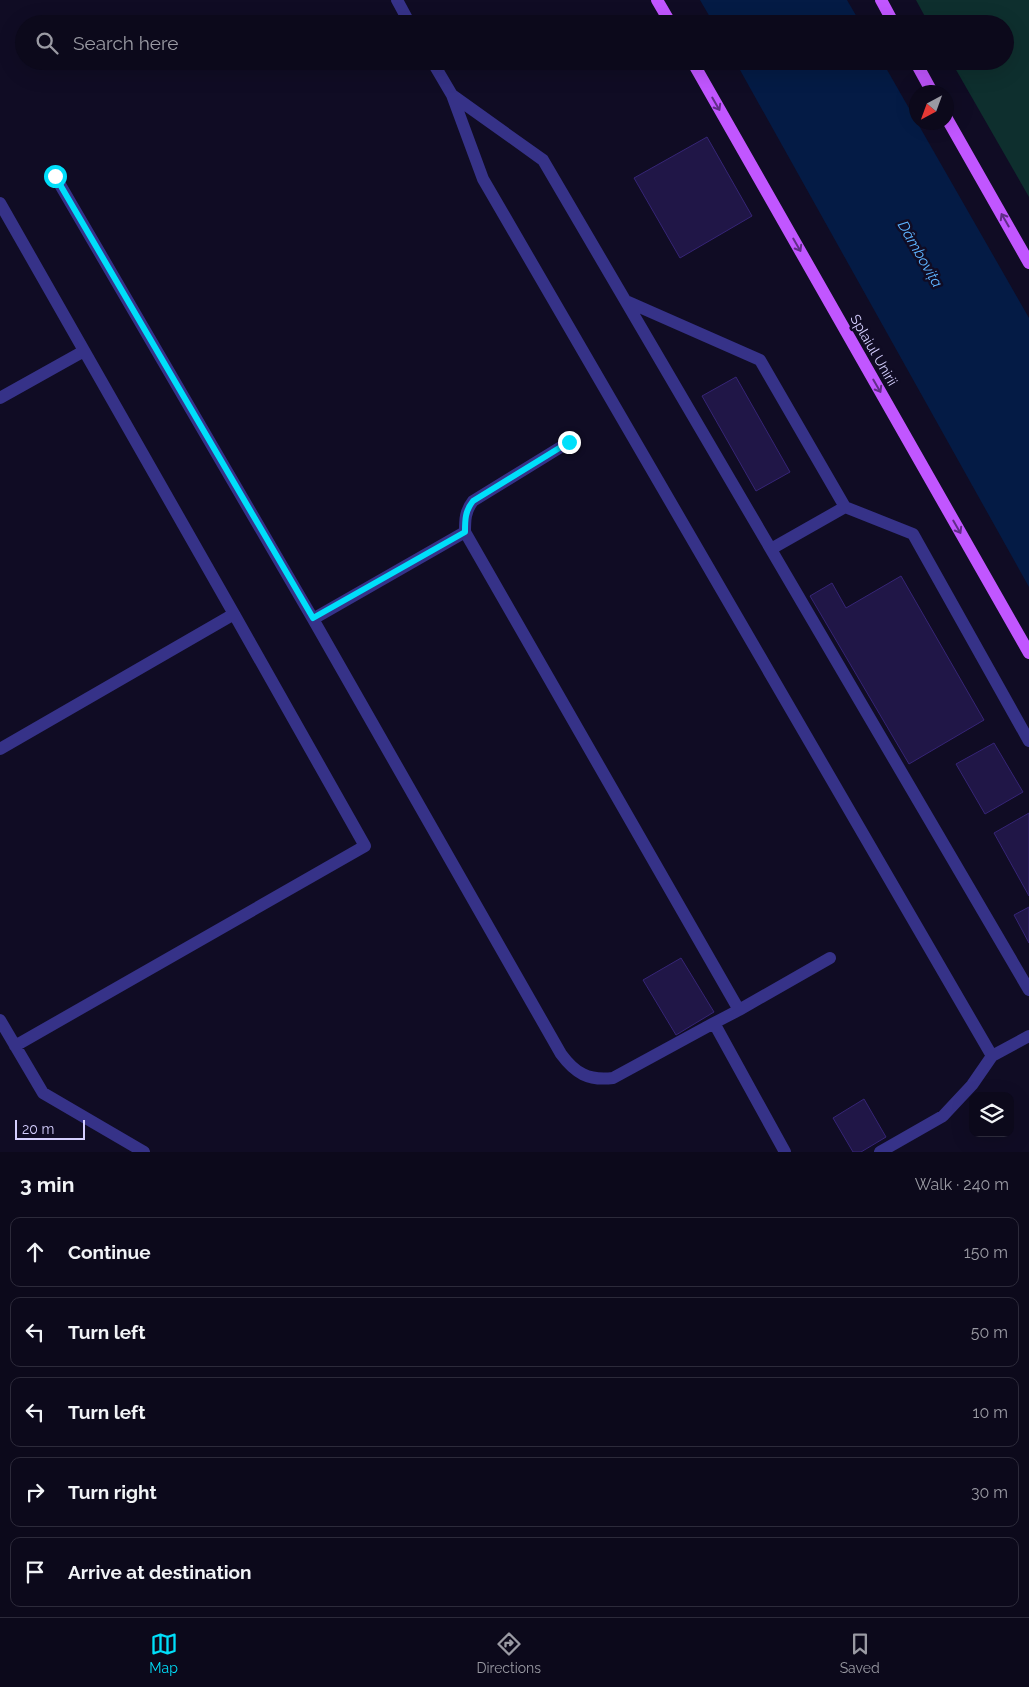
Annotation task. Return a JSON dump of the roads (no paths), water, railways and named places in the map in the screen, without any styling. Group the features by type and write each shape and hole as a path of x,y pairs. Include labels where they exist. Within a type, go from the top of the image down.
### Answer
{"main road":[{"path":"657,0 666,15"},
{"path":"881,0 889,15"},
{"name":"Splaiul Unirii","path":"697,70 1029,653"},
{"path":"920,70 928,85"},
{"path":"953,130 1029,263"}],"lane":[{"path":"397,0 405,15"},
{"path":"437,70 452,95 483,179 992,1056"},
{"path":"452,95 543,160 1029,990"},
{"path":"55,176 313,618 560,1054 571,1068 586,1076 601,1080 613,1078 714,1024 830,958"},
{"path":"0,204 365,846 15,1046"},
{"path":"626,301 760,360 845,507 913,534 1029,741"},
{"path":"0,398 84,351"},
{"path":"569,442 473,501 467,509 465,532 739,1010"},
{"path":"771,549 845,507"},
{"path":"313,618 465,532"},
{"path":"0,749 234,614"},
{"path":"0,1020 43,1093 144,1152"},
{"path":"714,1024 784,1152"},
{"path":"880,1152 943,1116 972,1085 992,1056 1029,1036"}],"water":[{"path":"700,0 847,0 856,15 709,15"},
{"name":"Dâmbovița","path":"740,70 887,70 909,108 909,130 921,130 1029,318 1029,587"}]}
